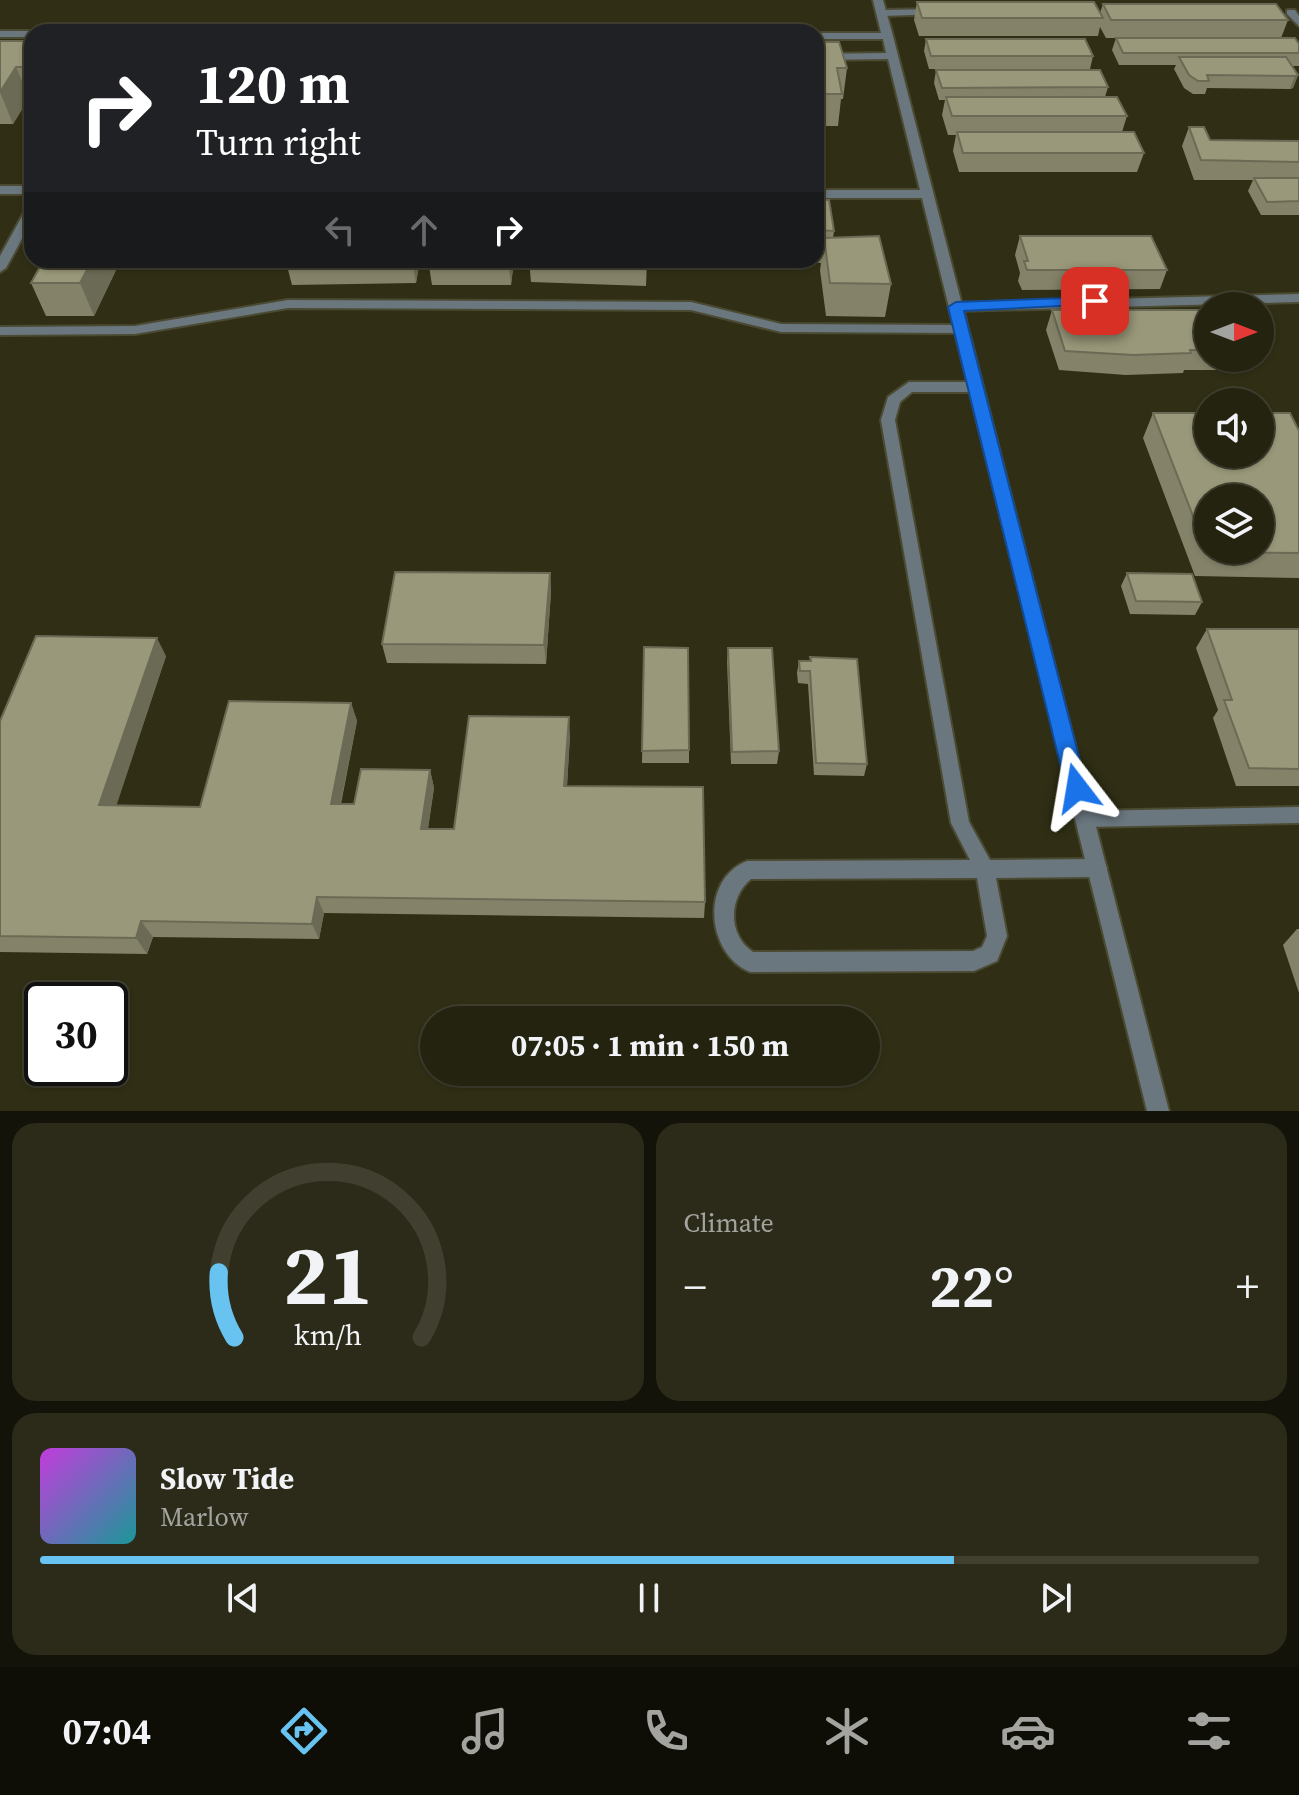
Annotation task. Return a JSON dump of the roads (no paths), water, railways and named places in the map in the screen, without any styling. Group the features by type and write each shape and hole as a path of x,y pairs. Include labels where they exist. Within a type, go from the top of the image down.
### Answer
{"street":[{"path":"945,12 880,6 1158,1111"},
{"path":"1275,12 1295,12 1299,23"},
{"path":"0,34 24,34"},
{"path":"824,36 888,36"},
{"path":"824,57 893,56"},
{"path":"0,190 24,190"},
{"path":"824,194 928,194"},
{"path":"0,268 24,224"},
{"path":"956,307 1299,298"},
{"path":"0,331 135,330 288,304 691,306 781,328 961,329"},
{"path":"976,387 909,387 893,400 888,420 960,823 985,869 997,936 990,954 974,961 750,962 736,955 726,938 725,892 734,878 747,870 985,869 1097,868"},
{"path":"1085,819 1299,815"}]}
